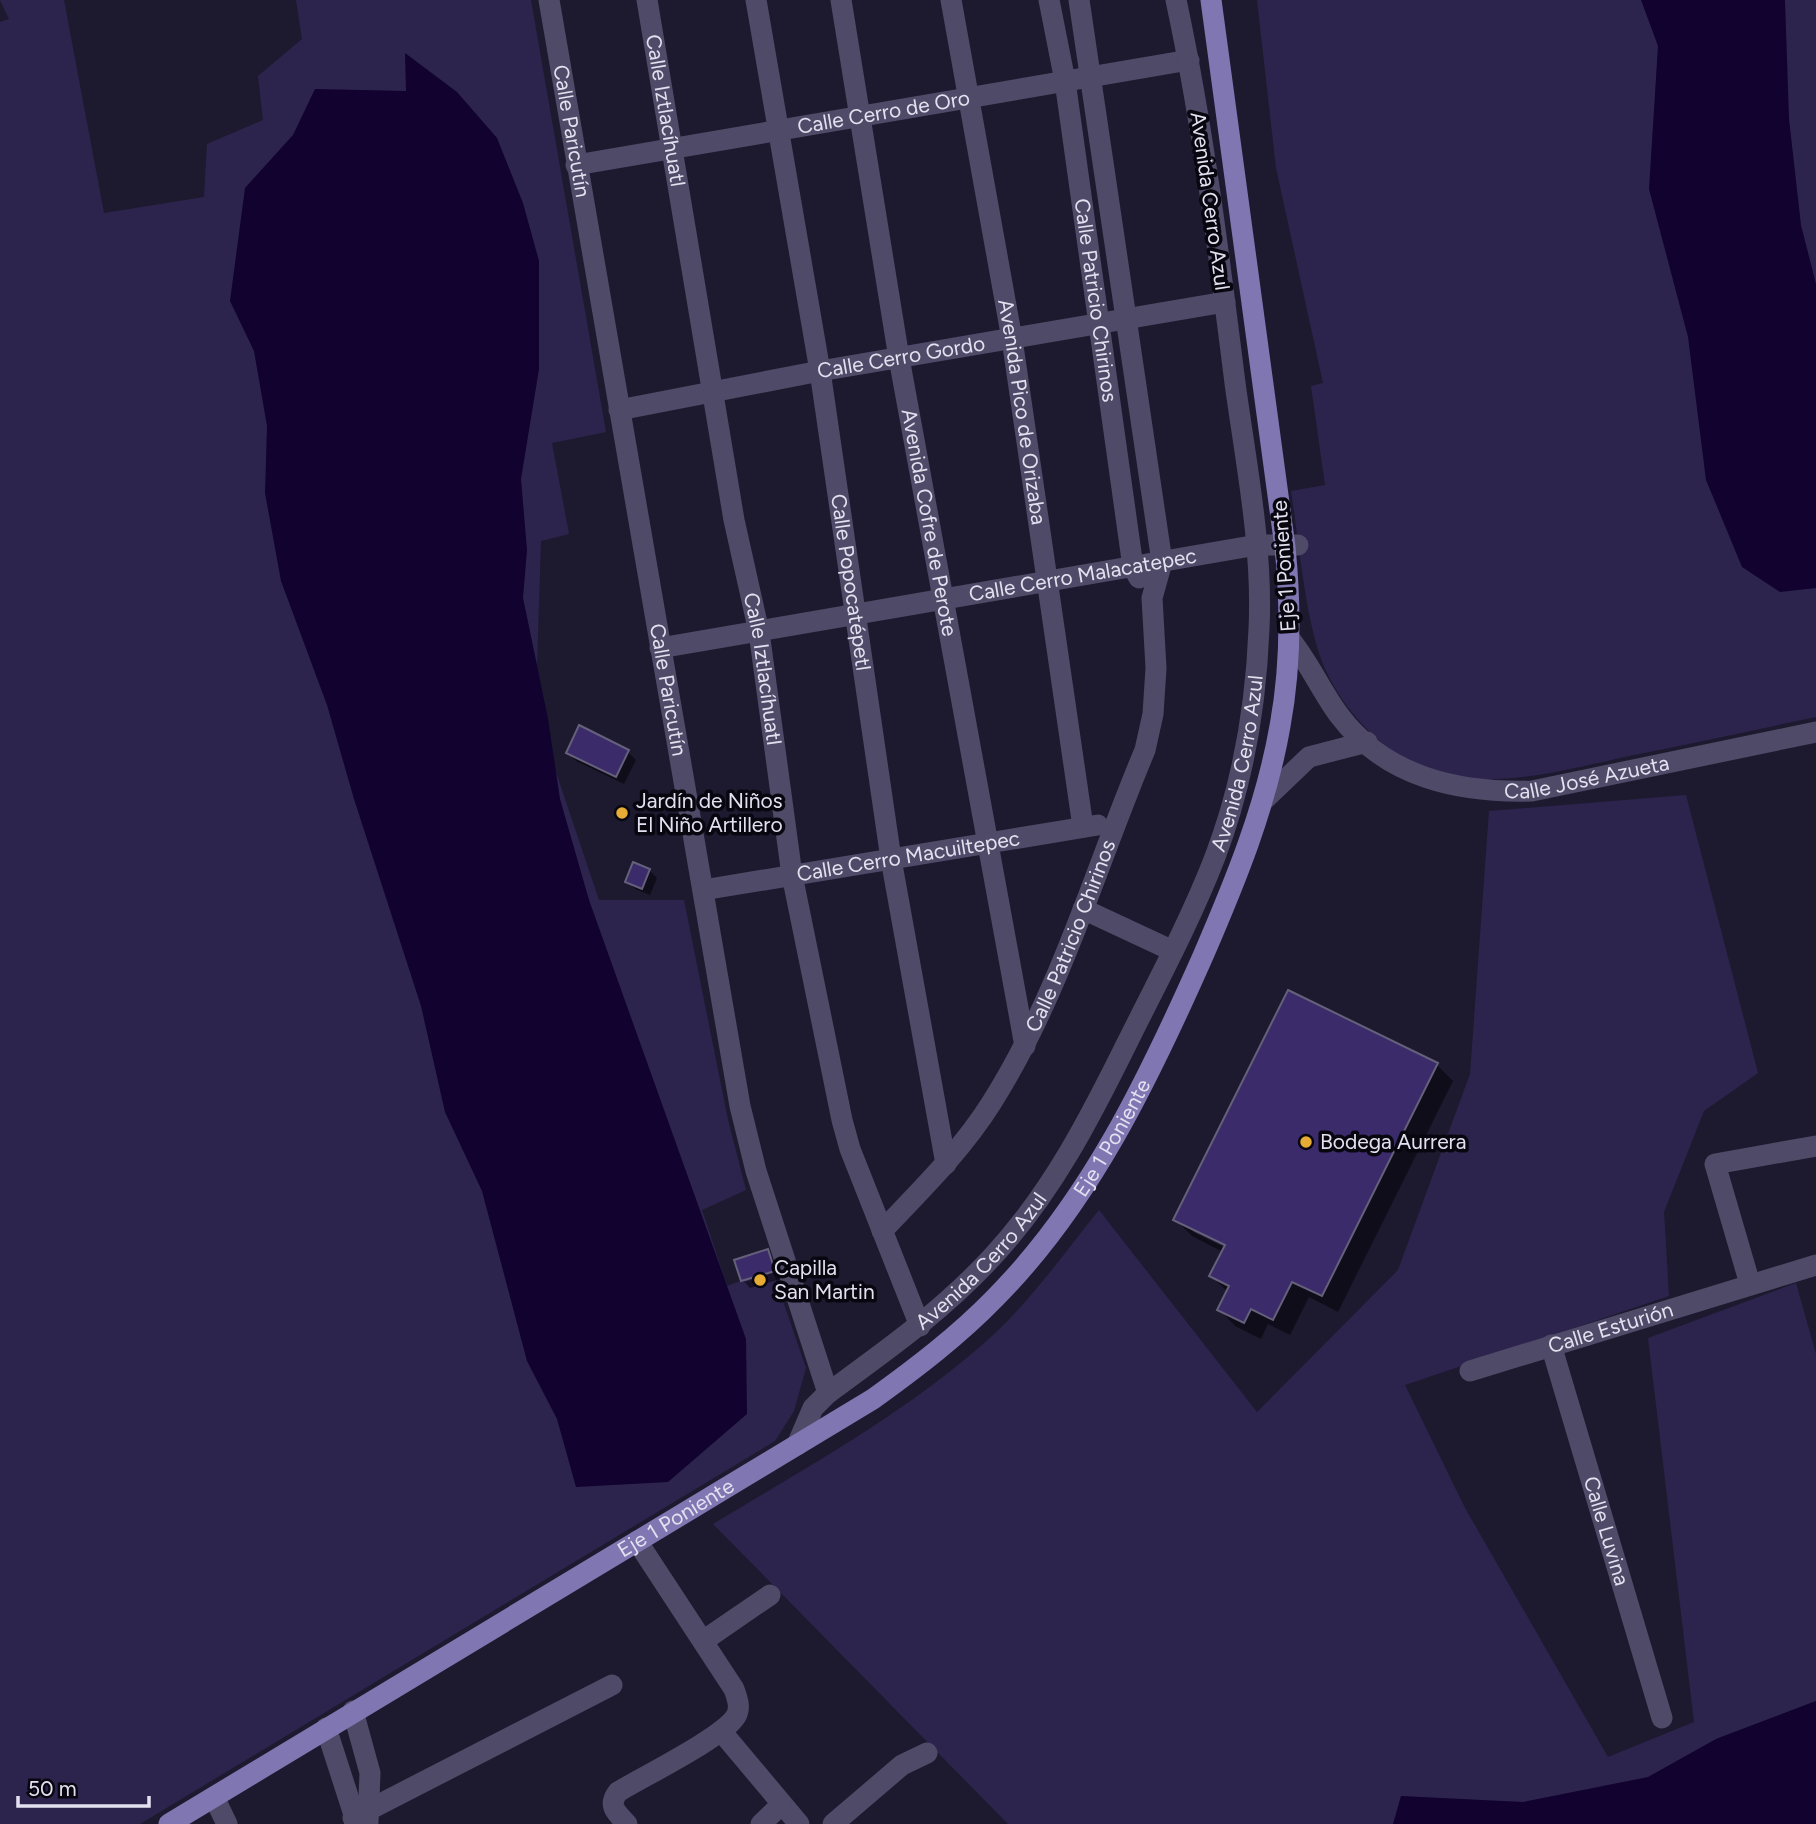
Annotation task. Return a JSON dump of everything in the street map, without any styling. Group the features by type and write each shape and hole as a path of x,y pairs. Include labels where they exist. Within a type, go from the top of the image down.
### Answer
{"main road":[{"name":"Eje 1 Poniente","path":"169,1824 873,1399 926,1361 995,1298 1062,1219 1126,1116 1177,1015 1225,904 1263,800 1280,726 1289,638 1292,546 1211,0"}],"street":[{"name":"Calle Paricutín","path":"549,0 748,1140 828,1393"},
{"name":"Calle Iztlacíhuatl","path":"647,0 734,520 759,632 792,875 842,1119 920,1326"},
{"name":"Calle Popocatépetl","path":"756,0 820,371 891,859 946,1164"},
{"name":"Avenida Cofre de Perote","path":"841,0 899,358 1025,1046"},
{"name":"Avenida Pico de Orizaba","path":"951,0 1012,339 1083,827"},
{"name":"Calle Patricio Chirinos","path":"1049,0 1082,195 1133,568 1152,598"},
{"name":"Calle Patricio Chirinos","path":"882,1231 946,1164 992,1102 1025,1046 1083,909 1145,750 1153,714 1156,668 1152,598 1162,562 1079,0"},
{"name":"Avenida Cerro Azul","path":"828,1393 920,1326 957,1294 997,1252 1038,1200 1077,1142 1174,951 1215,855 1239,775 1252,703 1259,628 1256,545 1225,302 1189,60 1177,0"},
{"name":"Calle Cerro de Oro","path":"576,165 1189,60"},
{"path":"1082,195 1108,191"},
{"name":"Calle Cerro Gordo","path":"619,410 820,371 1225,302"},
{"name":"Calle Cerro Malacatepec","path":"660,648 1256,545 1292,546"},
{"name":"Calle José Azueta","path":"1289,638 1340,717 1387,758 1444,786 1486,793 1532,791 1816,732"},
{"path":"1263,800 1309,757 1367,742"},
{"name":"Calle Cerro Macuiltepec","path":"703,890 1115,822"},
{"path":"1083,909 1174,951"},
{"path":"1750,1284 1715,1164 1816,1146"},
{"name":"Calle Esturión","path":"1470,1371 1816,1265"},
{"name":"Calle Luvina","path":"1552,1345 1662,1718"},
{"path":"797,1445 813,1408 828,1393"},
{"path":"627,1824 612,1808 612,1802 618,1792 721,1731 736,1716 738,1699 637,1541"},
{"path":"703,1641 770,1595"},
{"path":"362,1819 612,1685"},
{"path":"353,1712 370,1773 362,1819"},
{"path":"326,1728 362,1819"},
{"path":"721,1731 799,1824"},
{"path":"833,1824 902,1765 928,1753"},
{"path":"214,1797 227,1824"},
{"path":"761,1824 781,1805"}],"shaded area":[{"path":"0,0 64,0 104,213 204,197 207,144 263,120 258,76 302,39 296,0 531,0 606,432 552,443 569,534 541,541 537,665 524,604 517,656 599,900 684,900 728,1120 746,1190 702,1210 727,1286 772,1269 806,1368 794,1411 775,1441 140,1824 0,1824 0,22 9,19"},
{"path":"1257,0 1816,0 1816,717 1539,775 1466,779 1424,769 1406,759 1371,733 1356,717 1332,682 1317,646 1307,603 1291,491 1325,485 1311,386 1323,383 1276,168"},
{"path":"1641,0 1785,0 1789,119 1801,225 1816,284 1816,588 1780,592 1742,567 1706,480 1688,337 1649,189 1658,46"},
{"path":"405,53 457,92 497,138 523,203 539,261 539,369 521,479 527,550 523,598 548,719 560,799 589,900 746,1339 747,1414 668,1482 576,1487 557,1419 527,1361 482,1191 445,1112 421,1006 354,799 327,705 281,581 265,493 267,426 254,351 230,301 245,188 293,135 315,89 406,91"},
{"path":"1686,795 1758,1073 1704,1111 1664,1212 1669,1296 1405,1385 1465,1508 1608,1757 1694,1722 1648,1338 1796,1283 1816,1354 1816,1701 1716,1739 1816,1824 1008,1824 713,1524 857,1437 960,1364 1021,1307 1099,1210 1257,1412 1398,1270 1470,1074 1489,811"},
{"path":"1816,1701 1816,1824 1393,1824 1401,1796 1523,1802 1648,1777 1716,1739"}],"building":[{"path":"579,725 629,750 616,777 566,753"},
{"path":"633,862 650,869 642,889 625,882"},
{"name":"Bodega Aurrera","path":"1288,990 1438,1063 1322,1296 1292,1282 1273,1320 1251,1309 1244,1323 1217,1310 1229,1286 1209,1276 1225,1245 1173,1220"},
{"path":"768,1249 775,1271 741,1281 734,1260"}],"place":[{"name":"Jardín de Niños El Niño Artillero","path":"622,813"},
{"name":"Bodega Aurrera","path":"1306,1142"},
{"name":"Capilla San Martin","path":"760,1280"}]}
